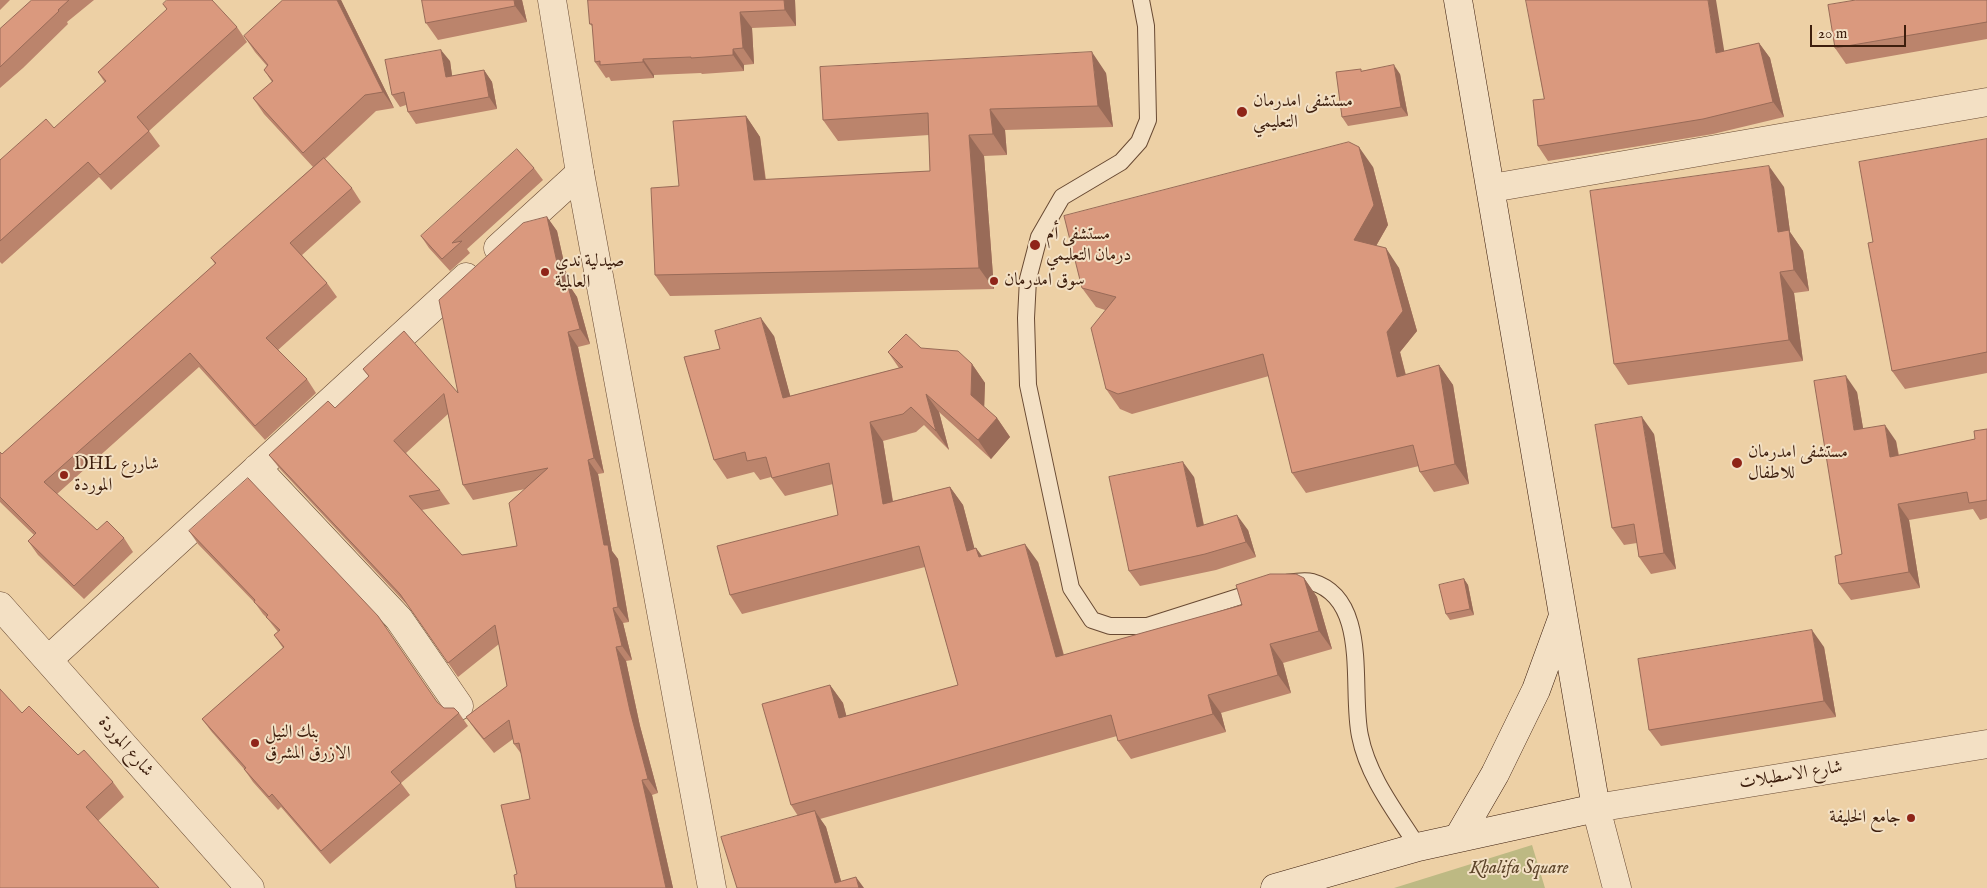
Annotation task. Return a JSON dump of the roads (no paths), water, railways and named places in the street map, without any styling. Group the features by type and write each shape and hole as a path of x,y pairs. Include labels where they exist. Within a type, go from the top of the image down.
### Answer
{"street":[{"path":"552,0 580,173 712,888"},
{"path":"1458,0 1492,188 1596,808 1617,888"},
{"path":"1492,188 1987,102"},
{"path":"49,659 580,173"},
{"path":"257,468 399,619 459,706"},
{"name":"شارع الموردة","path":"0,606 49,659 250,888"},
{"path":"1458,838 1495,774 1536,690 1563,614"},
{"name":"شارع الاسطبلات","path":"1275,888 1418,846 1596,808 1987,744"}],"lane":[{"path":"1142,0 1146,26 1148,120 1139,142 1121,162 1062,197 1039,237 1028,279 1026,318 1028,385 1071,588 1092,620 1110,626 1147,626 1281,583 1312,582 1337,597 1346,609 1352,629 1359,735 1368,764 1385,796 1418,846"}],"place":[{"name":"مستشفى امدرمان التعليمي","path":"1242,112"},
{"name":"مستشفى أم درمان التعليمي","path":"1035,245"},
{"name":"صيدلية ندي العالمية","path":"545,272"},
{"name":"سوق امدرمان","path":"994,281"},
{"name":"مستشفى امدرمان للاطفال","path":"1737,463"},
{"name":"DHL شاررع الموردة","path":"64,475"},
{"name":"بنك النيل الازرق المشرق","path":"255,743"},
{"name":"جامع الخليفة","path":"1911,818"}],"park label":[{"name":"Khalifa Square","path":"1519,869"}]}
